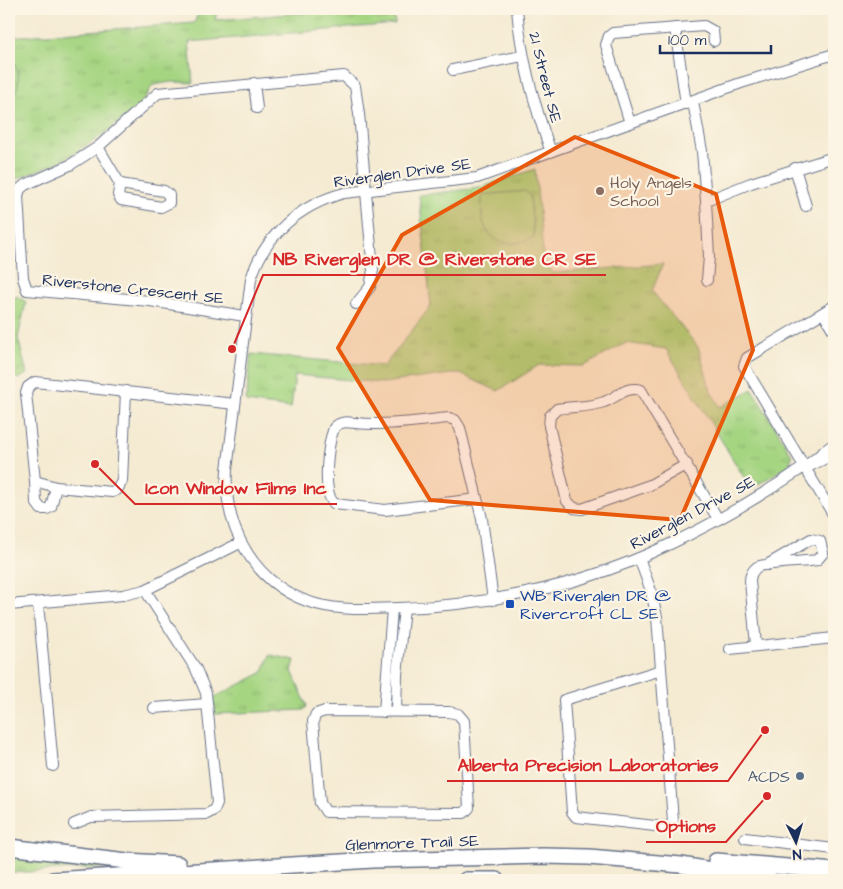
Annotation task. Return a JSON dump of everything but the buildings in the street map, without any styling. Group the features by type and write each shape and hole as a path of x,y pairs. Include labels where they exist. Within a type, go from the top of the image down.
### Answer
{"highway":[{"path":"9,847 127,861 250,867"},
{"name":"Glenmore Trail SE","path":"53,880 250,867 510,856 589,857 681,865 771,880"},
{"path":"589,857 650,856 834,871"},
{"path":"466,880 496,880"}],"street":[{"name":"21 Street SE","path":"517,9 522,56 534,104 551,152"},
{"path":"630,123 607,40 613,33 704,26 714,31 714,41"},
{"path":"675,28 702,151 709,257 707,280"},
{"name":"Riverglen Drive SE","path":"834,54 741,83 690,103 477,178 366,190 326,198 301,211 281,228 265,248 255,267 245,316 226,484 228,510 240,544 269,579 303,599 332,607 392,609 493,600 568,583 667,546 806,466 834,454"},
{"path":"453,70 522,56"},
{"name":"Riverstone Crescent SE","path":"245,316 150,301 27,290 23,278 18,196 20,189 27,183 70,165 98,147 158,93 337,75 350,79 355,86 359,114 373,270 370,287 356,304"},
{"path":"254,83 257,108"},
{"path":"98,147 120,184 118,195 124,202 161,207 169,203 169,195 164,191 120,184"},
{"path":"706,200 795,168 834,157"},
{"path":"795,168 806,206"},
{"path":"834,306 747,358 744,366 806,466 834,516"},
{"path":"824,313 834,330"},
{"path":"56,487 51,507 47,510 41,509 36,502 26,393 31,384 39,381 235,404"},
{"path":"687,464 635,492 582,509 574,508 567,501 549,426 550,416 557,409 587,408 605,402 630,389 640,390 687,464 718,518"},
{"path":"35,481 56,487 112,492 120,486 126,391"},
{"path":"477,499 385,510 335,504 328,497 327,482 334,428 342,422 391,425 449,418 455,420 460,428 477,499 486,545 493,600"},
{"name":"Riverglen Drive SE","path":"806,466 834,444"},
{"path":"756,646 750,576 757,568 767,565 817,560 823,553 820,541 811,539 767,565"},
{"path":"9,605 123,595 145,590 240,544"},
{"path":"638,558 653,599 661,670 674,816 671,824 664,827 576,817 572,812 564,700 661,670"},
{"path":"74,824 91,817 202,815 214,810 218,800 208,704 200,676 145,590"},
{"path":"38,603 53,766"},
{"path":"396,712 396,680 404,608"},
{"path":"384,712 392,609"},
{"path":"730,648 834,638"},
{"path":"154,708 208,704"},
{"path":"325,711 396,712 448,712 462,717 470,803 467,811 448,813 329,813 323,810 314,716 325,711"},
{"path":"745,838 834,849"}],"highlighted area":[{"path":"575,137 716,194 753,350 680,520 430,500 338,348 402,235"}],"green space":[{"path":"200,9 218,9 215,20 350,9 454,9 394,14 395,24 189,42 193,83 171,82 153,85 143,101 135,109 93,142 61,161 9,184 9,37 194,23"},
{"path":"9,54 18,71 18,85 9,102"},
{"path":"535,169 544,262 553,273 663,264 652,291 698,347 711,391 720,407 752,389 790,452 792,457 789,465 751,489 666,349 626,343 584,366 539,365 498,391 458,373 384,383 295,375 291,408 246,402 251,354 384,366 431,306 419,195 479,188"},
{"path":"525,191 530,196 534,237 521,242 510,243 492,237 486,229 483,220 481,208 483,195"},
{"path":"17,296 26,302 18,338 27,374 18,379 9,371 9,302"},
{"path":"270,655 295,660 292,671 307,706 304,710 215,714 213,698 262,673"},
{"path":"9,849 126,866 9,873"}],"place":[{"name":"Holy Angels School","path":"600,191"},
{"name":"NB Riverglen DR @ Riverstone CR SE","path":"232,349"},
{"name":"Icon Window Films Inc","path":"95,464"},
{"name":"WB Riverglen DR @ Rivercroft CL SE","path":"510,604"},
{"name":"Alberta Precision Laboratories","path":"765,730"},
{"name":"ACDS","path":"800,776"},
{"name":"Options","path":"767,796"}]}
